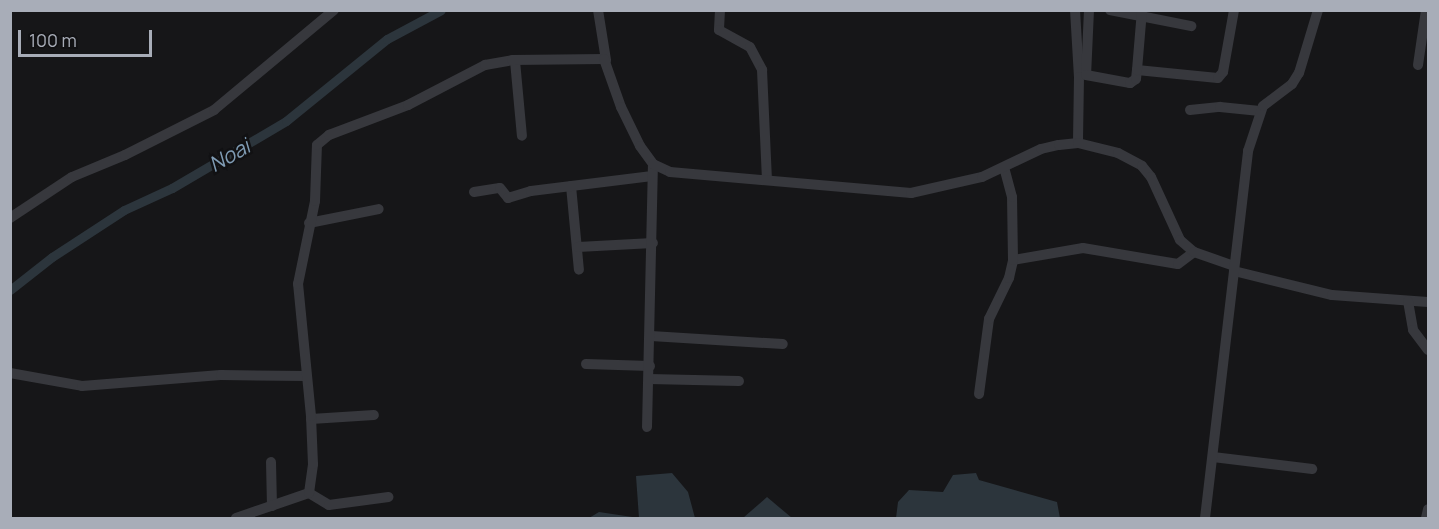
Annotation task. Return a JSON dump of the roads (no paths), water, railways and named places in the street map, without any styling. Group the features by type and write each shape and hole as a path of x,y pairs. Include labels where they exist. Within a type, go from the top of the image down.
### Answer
{"street":[{"path":"10,218 72,177 125,155 214,110 334,10"},
{"path":"598,10 606,60 624,116 653,164 670,172 911,193 982,177 1041,148 1078,143 1118,153 1142,166 1160,193 1173,230 1194,252 1234,268 1332,295 1428,302"},
{"path":"720,10 719,30 750,47 762,70 767,179"},
{"path":"1075,10 1078,143"},
{"path":"1089,10 1086,75 1130,83 1136,79 1141,13"},
{"path":"1110,10 1141,13 1191,26"},
{"path":"1137,70 1218,78 1223,72 1234,10"},
{"path":"1205,519 1248,151 1260,111 1299,73 1318,10"},
{"path":"1418,65 1427,14"},
{"path":"309,493 313,464 311,419 298,284 309,223 317,145 329,135 408,105 474,68 515,61 606,60"},
{"path":"515,61 522,136"},
{"path":"1190,110 1220,107 1260,111"},
{"path":"648,427 653,164"},
{"path":"979,394 989,319 1009,278 1012,260 1012,197 1004,168"},
{"path":"474,192 500,188 508,198 571,186 652,176"},
{"path":"571,186 579,270"},
{"path":"309,223 379,209"},
{"path":"578,248 652,243"},
{"path":"1012,260 1083,248 1178,264 1194,252"},
{"path":"1408,301 1413,330 1428,350"},
{"path":"651,336 783,344"},
{"path":"586,364 650,366"},
{"path":"10,373 82,386 221,375 306,376"},
{"path":"650,380 739,381"},
{"path":"311,419 374,415"},
{"path":"1213,457 1312,469"},
{"path":"271,462 272,506"},
{"path":"309,493 329,505 388,497"},
{"path":"236,519 309,493"},
{"path":"1426,519 1428,509"}],"waterway":[{"name":"Noai","path":"10,290 52,257 124,210 172,188 286,121 387,39 441,10"}]}
